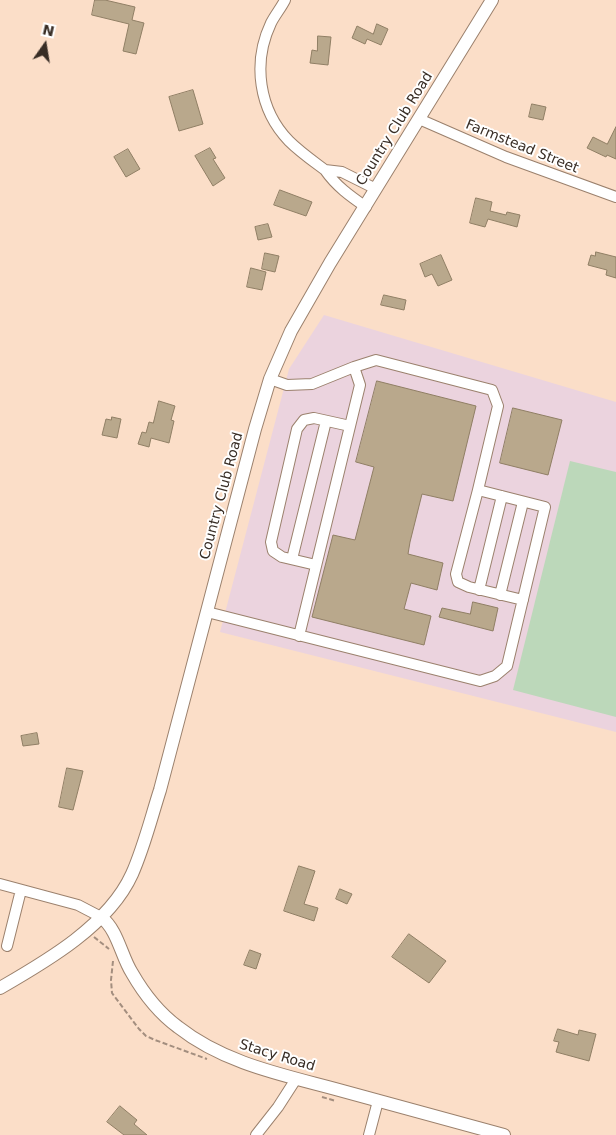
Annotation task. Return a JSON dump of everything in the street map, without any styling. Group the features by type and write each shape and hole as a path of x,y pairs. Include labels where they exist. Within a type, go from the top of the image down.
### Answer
{"main road":[{"name":"Country Club Road","path":"0,988 46,962 101,918 132,875 146,836 255,428 270,379 291,331 320,280 492,0"},
{"name":"Stacy Road","path":"101,918 112,929 131,972 146,994 178,1028 203,1044 228,1057 254,1067 504,1135"}],"street":[{"path":"285,0 271,24 263,46 260,68 262,92 274,121 289,141 325,170 332,180 350,196 366,206"},
{"name":"Farmstead Street","path":"419,119 506,157 616,197"},
{"path":"325,170 342,172 376,189"},
{"path":"270,379 287,384 312,384 376,360 492,390 498,406 456,574 458,582 479,590 523,600"},
{"path":"299,636 360,385 354,367"},
{"path":"316,565 282,557 273,551 271,542 297,429 304,420 314,418 350,426"},
{"path":"292,559 326,421"},
{"path":"207,612 480,681 495,676 507,666 545,508 478,490"},
{"path":"479,590 502,496"},
{"path":"500,595 523,502"},
{"path":"0,884 78,906 101,918"},
{"path":"8,946 21,890"},
{"path":"256,1135 278,1107 296,1078"},
{"path":"369,1135 378,1101"}],"shaded area":[{"path":"324,315 616,402 616,732 220,632 289,369"}],"green space":[{"path":"570,461 616,472 616,717 513,690"}],"building":[{"path":"95,0 105,0 135,7 132,20 144,23 136,54 123,51 129,24 92,15"},
{"path":"377,24 388,29 381,45 367,39 365,44 352,38 357,26 373,34"},
{"path":"318,36 331,37 328,65 310,63 312,50 317,51"},
{"path":"193,90 203,124 179,131 169,97"},
{"path":"532,104 546,107 543,120 529,117"},
{"path":"616,127 616,159 607,155 606,157 587,148 593,137 607,144"},
{"path":"210,148 216,158 213,159 225,178 213,186 195,156"},
{"path":"128,149 140,169 126,177 114,157"},
{"path":"280,190 312,202 306,216 274,205"},
{"path":"476,198 492,202 490,211 506,215 507,212 520,215 517,227 488,219 485,227 470,223"},
{"path":"268,224 272,237 258,240 255,227"},
{"path":"596,252 616,257 616,278 606,275 607,270 588,265 591,255 595,256"},
{"path":"265,253 279,256 275,272 262,269"},
{"path":"441,255 452,280 438,286 432,274 425,277 420,264"},
{"path":"251,268 266,272 262,290 247,287"},
{"path":"384,295 406,300 404,310 381,305"},
{"path":"377,381 476,406 453,501 422,494 410,542 408,554 443,563 437,590 411,583 404,609 431,616 424,645 312,617 333,535 355,540 374,467 356,462"},
{"path":"159,401 175,406 171,420 174,421 169,443 151,438 149,447 138,444 142,432 146,433 149,422 153,423"},
{"path":"513,408 562,420 548,475 500,463"},
{"path":"112,417 121,419 117,438 102,435 106,419 111,420"},
{"path":"473,602 498,608 493,631 439,617 442,608 470,614"},
{"path":"37,733 39,744 23,746 21,736"},
{"path":"67,768 83,771 73,810 59,807"},
{"path":"299,866 315,871 304,904 318,908 314,921 284,911"},
{"path":"340,889 352,894 347,904 336,899"},
{"path":"409,934 446,961 429,983 392,957"},
{"path":"250,950 261,954 256,969 244,965"},
{"path":"558,1029 578,1035 579,1030 596,1034 589,1061 556,1052 559,1042 554,1041"},
{"path":"120,1106 137,1120 134,1124 147,1135 124,1135 107,1122"}]}
